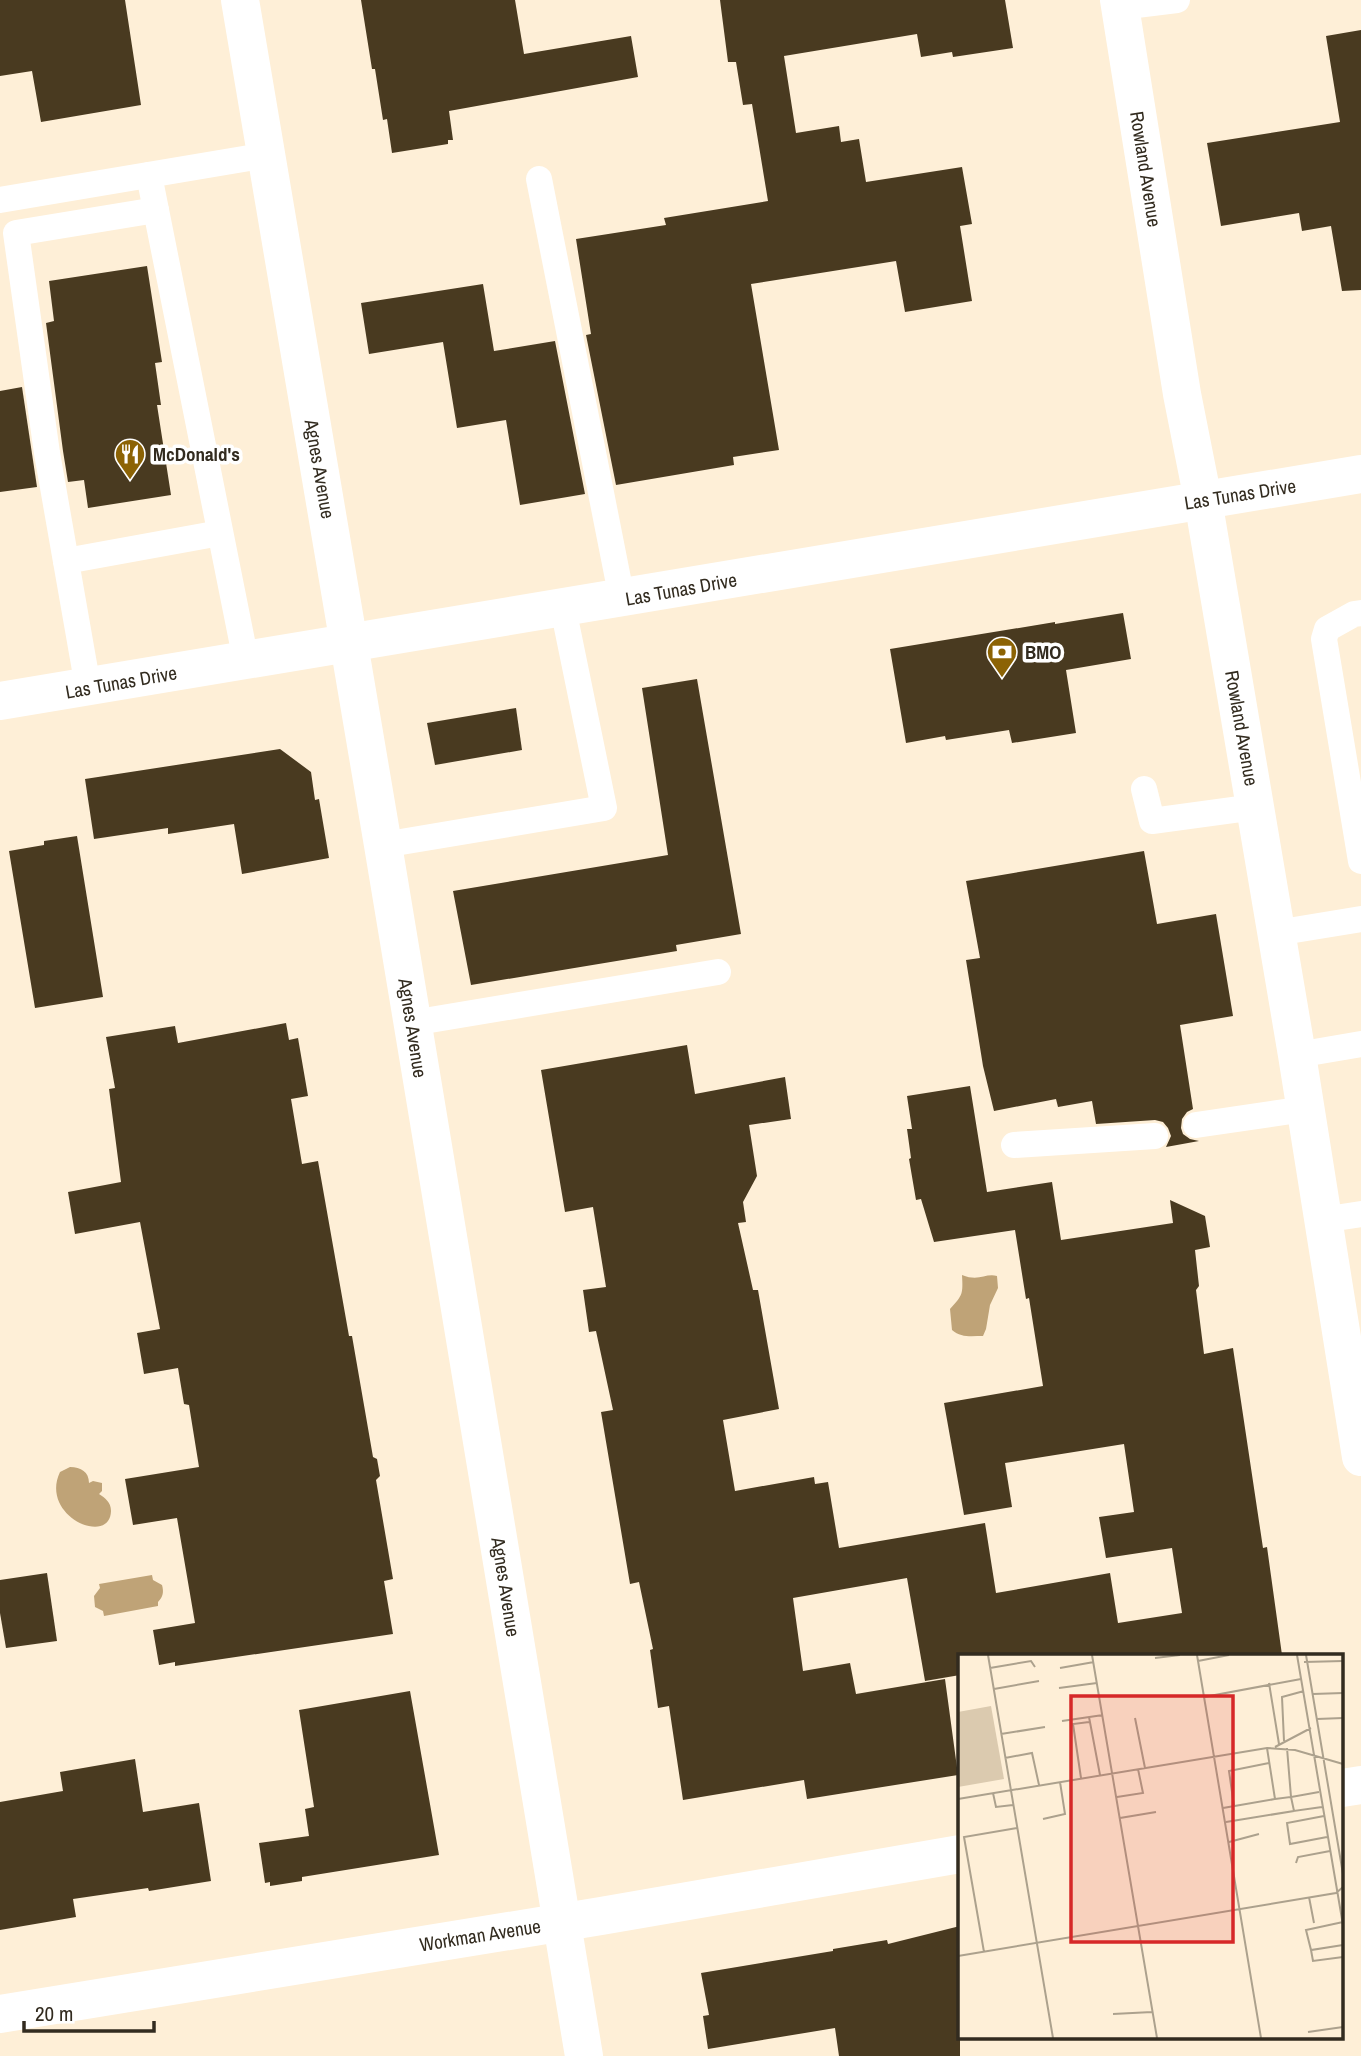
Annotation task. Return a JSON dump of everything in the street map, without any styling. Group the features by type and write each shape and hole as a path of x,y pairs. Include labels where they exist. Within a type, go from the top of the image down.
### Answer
{"street":[{"name":"Agnes Avenue","path":"240,0 584,2056"},
{"name":"Rowland Avenue","path":"1120,4 1182,394 1203,500 1306,1109 1361,1457"},
{"name":"Las Tunas Drive","path":"0,701 349,645 1361,474"},
{"name":"Workman Avenue","path":"0,2014 958,1854"}],"lane":[{"path":"1120,4 1177,0"},
{"path":"0,200 267,155"},
{"path":"149,175 246,661"},
{"path":"539,179 622,599"},
{"path":"88,687 47,453 16,233 156,211"},
{"path":"66,561 220,533"},
{"path":"383,845 604,808 563,608"},
{"path":"1361,613 1354,614 1328,629 1324,639 1361,861"},
{"path":"1144,789 1152,821 1255,807"},
{"path":"1276,933 1361,919"},
{"path":"412,1023 718,972"},
{"path":"1297,1055 1361,1044"},
{"path":"1196,1125 1306,1109"},
{"path":"1014,1145 1155,1136"},
{"path":"1322,1220 1361,1214"}],"shaded area":[{"path":"962,1275 973,1278 997,1276 998,1288 990,1305 983,1336 963,1335 952,1330 950,1309 961,1294"},
{"path":"70,1467 84,1471 89,1483 102,1483 102,1491 99,1494 109,1503 111,1511 108,1521 100,1526 77,1522 59,1502 56,1488 60,1472"},
{"path":"152,1575 153,1580 163,1588 158,1606 104,1616 103,1611 95,1607 94,1596 100,1588 99,1584"}],"building":[{"path":"0,0 125,0 141,105 41,122 32,71 0,76"},
{"path":"361,0 515,0 524,54 631,36 638,77 449,111 453,140 448,140 448,144 392,153 387,119 383,120 375,69 372,69"},
{"path":"720,0 1005,0 1013,48 953,57 952,52 921,57 917,34 784,56 796,133 839,126 841,142 859,139 866,182 962,167 972,224 960,226 972,301 905,312 896,261 751,284 779,450 733,457 734,465 616,485 586,335 591,334 576,239 666,225 664,218 768,201 752,104 743,105 736,62 728,62"},
{"path":"1361,30 1361,290 1342,291 1331,226 1302,231 1299,213 1221,226 1207,143 1340,122 1326,36"},
{"path":"147,266 162,362 155,363 161,405 157,405 171,495 88,508 84,480 68,482 46,323 54,321 49,281"},
{"path":"483,284 494,351 555,341 585,494 520,505 506,420 457,428 443,342 369,354 361,303"},
{"path":"22,387 37,487 0,492 0,391"},
{"path":"1123,613 1131,659 1066,670 1076,733 1012,743 1009,730 906,743 890,649"},
{"path":"697,679 741,934 676,945 677,951 471,985 453,891 668,855 642,688"},
{"path":"516,708 522,750 435,765 427,723"},
{"path":"280,749 311,772 315,800 319,799 329,858 242,874 234,824 168,834 168,828 94,839 85,779"},
{"path":"77,836 103,997 35,1008 9,851 44,845 44,841"},
{"path":"1144,851 1157,924 1216,914 1233,1016 1180,1025 1193,1109 1182,1119 1181,1128 1183,1134 1199,1141 1166,1147 1171,1136 1168,1128 1163,1122 1155,1120 1096,1124 1092,1101 1058,1107 1056,1099 994,1111 983,1066 966,960 980,958 966,881"},
{"path":"286,1023 289,1040 298,1038 308,1096 291,1099 302,1164 318,1161 349,1336 352,1336 373,1457 377,1459 380,1476 376,1480 393,1579 384,1581 393,1634 175,1666 175,1662 159,1665 153,1630 195,1623 177,1518 133,1525 125,1479 199,1467 189,1405 184,1404 178,1368 144,1374 137,1333 160,1329 140,1222 75,1234 68,1192 121,1182 109,1089 115,1088 106,1037 175,1026 178,1043"},
{"path":"687,1045 695,1094 785,1077 791,1119 749,1125 757,1176 743,1202 746,1222 738,1223 753,1290 758,1290 779,1409 723,1420 735,1491 814,1477 815,1484 828,1482 839,1548 985,1523 996,1593 1110,1573 1118,1623 1182,1613 1172,1548 1106,1558 1099,1517 1134,1512 1124,1444 1005,1463 1012,1507 964,1515 944,1403 1043,1386 1015,1230 934,1242 921,1199 916,1200 909,1159 907,1129 912,1129 907,1096 970,1086 987,1192 1052,1182 1061,1240 1173,1223 1170,1200 1205,1216 1210,1247 1195,1250 1199,1286 1196,1290 1204,1354 1233,1348 1263,1548 1267,1547 1282,1654 958,1654 958,1675 925,1681 907,1578 793,1598 803,1671 850,1663 856,1694 945,1679 958,1775 807,1799 804,1780 683,1800 669,1706 658,1708 650,1650 653,1649 639,1582 630,1584 601,1412 613,1410 596,1331 589,1332 583,1290 606,1287 593,1207 565,1212 541,1070"},
{"path":"47,1573 57,1641 6,1648 0,1613 0,1580"},
{"path":"410,1691 439,1855 302,1877 302,1881 270,1886 270,1882 265,1883 259,1843 309,1836 305,1809 314,1807 299,1710"},
{"path":"135,1759 143,1812 199,1803 211,1881 73,1899 76,1917 0,1930 0,1802 63,1791 60,1772"},
{"path":"958,1926 960,2056 839,2056 835,2028 708,2049 703,2016 709,2015 701,1973 887,1940 888,1944"}],"place":[{"name":"McDonald's","path":"130,481"},
{"name":"BMO","path":"1002,679"}]}
